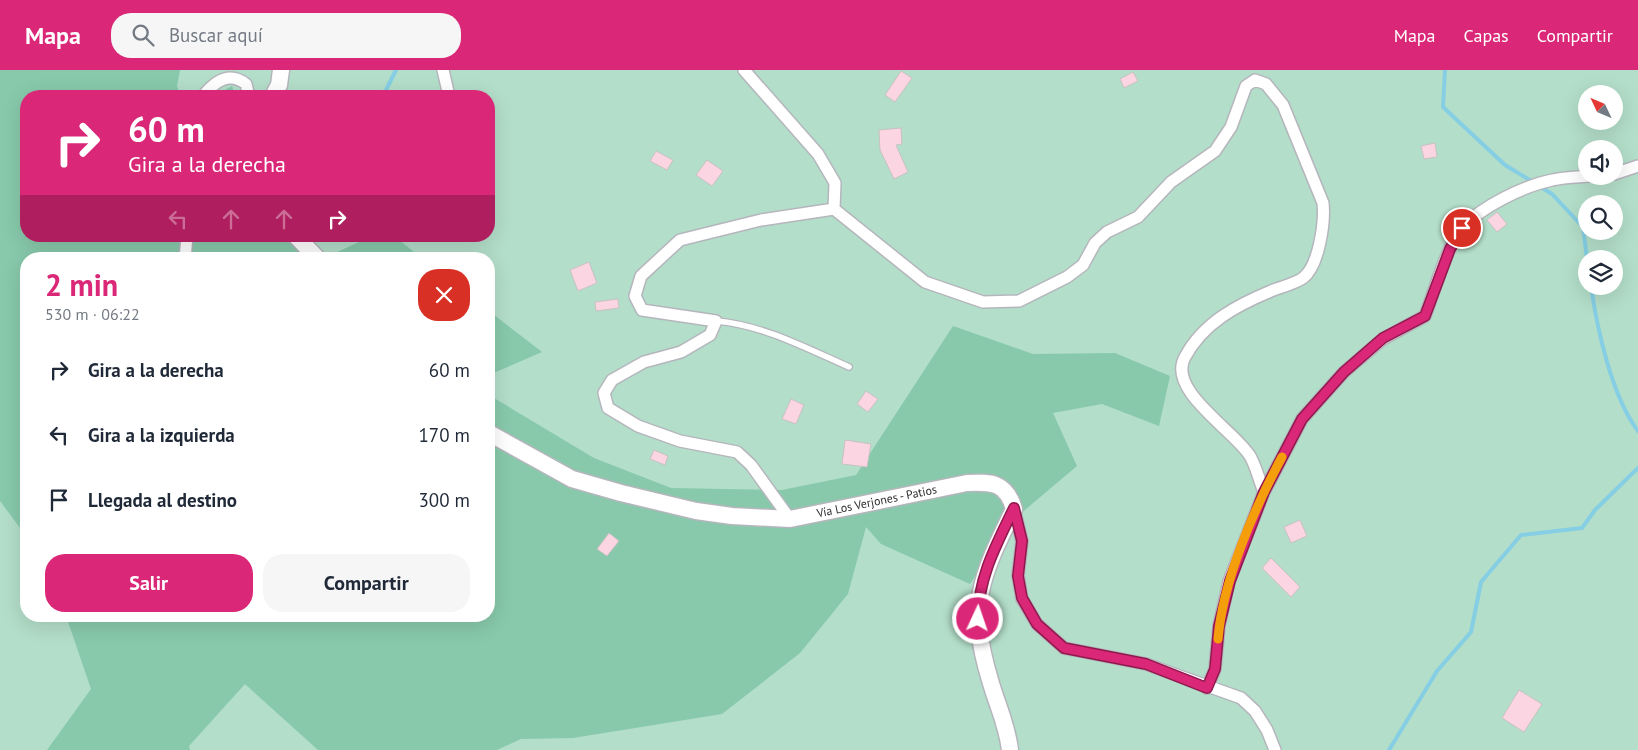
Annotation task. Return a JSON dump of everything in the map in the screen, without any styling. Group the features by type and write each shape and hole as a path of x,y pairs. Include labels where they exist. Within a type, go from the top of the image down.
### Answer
{"street":[{"path":"276,90 279,85 281,70"},
{"path":"443,70 448,90"},
{"path":"744,70 818,154 835,184 834,210"},
{"path":"209,90 220,79 230,77 239,78 246,84 248,90"},
{"path":"790,519 750,465 737,452 680,441 638,426 608,408 604,393 612,380 644,362 688,348 710,335 716,321 642,310 635,296 641,276 680,240 761,220 834,210 924,282 983,302 1019,301 1067,277 1084,265 1095,243 1106,232 1138,218 1171,182 1215,151 1231,127 1246,86 1255,80 1266,84 1283,104 1323,203 1325,220 1312,267 1303,278 1237,306 1202,334 1184,358 1182,376 1191,393 1237,440 1250,457 1264,492"},
{"path":"1623,171 1638,166"},
{"path":"1207,688 1215,669 1219,626 1230,581 1264,492 1302,419 1344,372 1383,338 1425,316 1450,249 1462,228 1484,211 1518,191 1553,179 1578,177"},
{"path":"302,242 311,252"},
{"name":"Vía Los Verjones - Patios","path":"495,436 572,479 621,494 696,512 790,519 967,483 990,482 1001,487 1011,499 1014,508"},
{"path":"1014,508 1022,541 1018,576 1022,598 1037,624 1064,648 1146,664 1207,688 1241,698 1255,711 1267,730 1275,750"},
{"path":"1010,750 1007,726 985,664 979,633 978,605 986,567 1014,508"}],"lane":[{"path":"716,321 736,323 780,336 849,367"}],"green space":[{"path":"0,70 1638,70 1638,750 0,750"},
{"path":"0,70 180,70 177,86 179,90 20,90 20,242 302,242 311,252 20,252 20,528 0,501"},
{"path":"232,86 233,90 225,90"},
{"path":"359,242 402,242 414,252 337,252"},
{"path":"495,316 542,352 495,372"},
{"path":"953,326 1033,354 1115,353 1170,376 1159,426 1102,404 1053,413 1077,466 1013,520 970,584 881,544 866,527 848,594 800,653 722,714 573,738 521,739 497,750 318,750 245,684 189,746 190,750 47,750 91,689 68,622 495,622 495,399 594,458 671,488 782,490 856,475"}],"building":[{"path":"901,71 912,78 895,102 885,95"},
{"path":"1133,72 1138,81 1124,88 1120,79"},
{"path":"901,128 902,144 896,145 908,172 894,179 880,150 879,130"},
{"path":"1435,143 1437,157 1424,159 1421,146"},
{"path":"656,151 673,160 667,170 650,161"},
{"path":"707,160 723,171 712,186 696,175"},
{"path":"1497,212 1507,224 1497,232 1487,220"},
{"path":"589,262 597,283 578,291 570,270"},
{"path":"618,299 619,308 596,311 595,302"},
{"path":"866,391 878,399 868,412 857,404"},
{"path":"791,399 804,405 796,424 782,419"},
{"path":"845,440 871,444 867,467 842,464"},
{"path":"654,450 668,456 665,465 650,459"},
{"path":"1300,520 1307,536 1291,543 1284,527"},
{"path":"609,533 619,541 607,556 597,549"},
{"path":"1271,558 1300,587 1291,597 1262,568"},
{"path":"1519,690 1542,704 1524,732 1502,718"}],"waterway":[{"path":"386,90 396,70"},
{"path":"1445,70 1443,107 1505,165 1533,182"},
{"path":"1539,186 1552,194 1583,227 1586,250"},
{"path":"1592,295 1597,322 1613,382 1629,417 1638,431"},
{"path":"1389,750 1437,671 1471,632 1481,582 1521,535 1582,528 1595,510 1638,468"}],"slow traffic":[{"path":"1218,639 1219,626 1230,581 1264,492 1282,457"}],"route":[{"path":"978,619 981,585 986,567 1014,508 1022,541 1018,576 1022,598 1037,624 1064,648 1146,664 1207,688 1215,669 1219,626 1230,581 1264,492 1302,419 1344,372 1383,338 1425,316 1439,283 1450,249 1462,228"}]}
